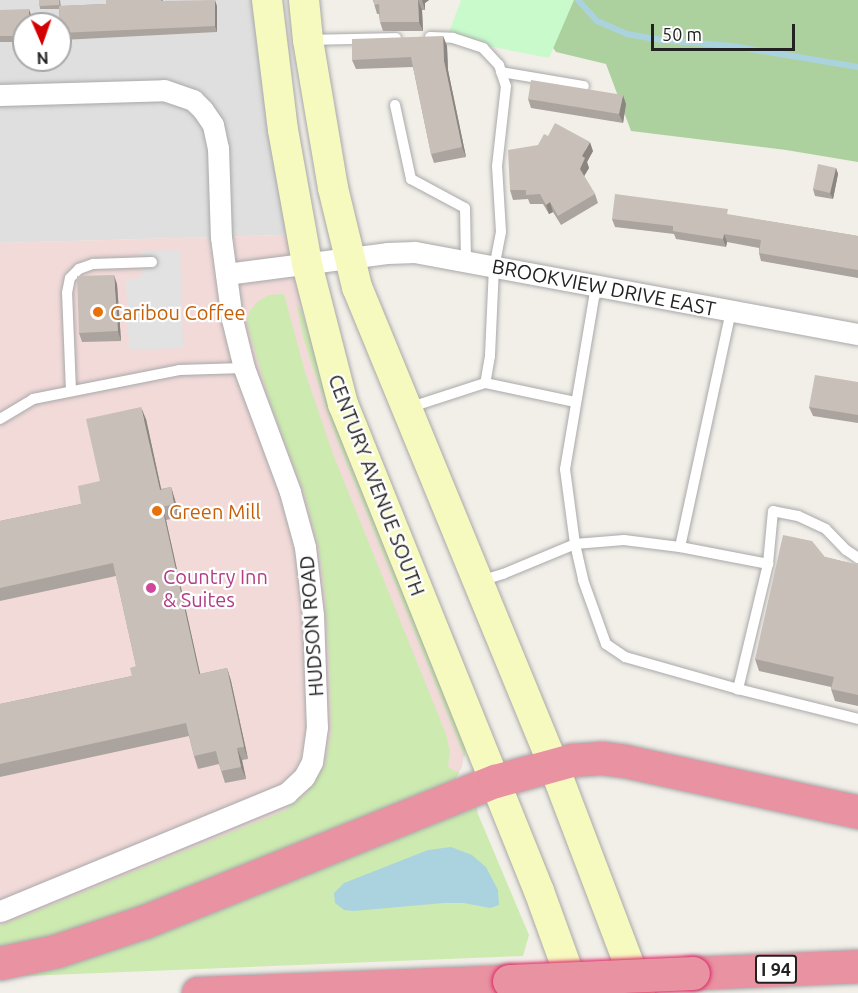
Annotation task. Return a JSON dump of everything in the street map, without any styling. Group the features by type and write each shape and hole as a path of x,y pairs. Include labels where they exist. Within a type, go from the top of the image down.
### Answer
{"highway":[{"path":"0,963 56,951 146,921 495,781 553,764 582,759 614,759 858,812"},
{"name":"I 94","path":"198,993 858,966"}],"main road":[{"name":"CENTURY AVENUE SOUTH","path":"267,0 285,141 307,264 343,404 495,781 576,993"},
{"path":"304,0 308,40 331,177 357,287 476,582 553,764 640,993"}],"street":[{"name":"HUDSON ROAD","path":"0,95 157,90 177,92 197,104 210,119 217,142 220,231 232,319 244,368 290,492 305,547 313,615 317,727 316,750 309,769 294,788 272,801 0,911"},
{"name":"BROOKVIEW DRIVE EAST","path":"349,258 406,252 466,260 858,334"},
{"path":"226,274 349,258"}],"lane":[{"path":"308,40 453,38 483,48 499,65 506,86 497,166 501,232 494,267 490,356 485,383"},
{"path":"501,72 584,87"},
{"path":"395,105 411,179 465,208 466,260"},
{"path":"71,391 67,302 70,278 80,268 93,264 152,262"},
{"path":"596,286 565,469 574,544 583,580 606,644 625,657 738,689 858,719"},
{"path":"680,547 731,311"},
{"path":"0,419 33,399 71,391 179,370 244,368"},
{"path":"405,409 485,383 575,402"},
{"path":"738,689 768,564 773,511 798,516 826,529 846,550 858,558"},
{"path":"476,582 504,574 574,544 624,540 680,547 768,564"}],"shaded area":[{"path":"0,0 257,0 286,229 284,235 0,243"},
{"path":"286,229 303,315 321,380 345,450 465,750 462,767 454,781 0,954 0,243 283,235"},
{"path":"180,250 183,348 129,350 126,280 142,277 141,251"}],"green space":[{"path":"461,0 574,0 549,58 447,38"},
{"path":"519,0 858,0 858,162 786,150 631,131 606,64 556,52"},
{"path":"284,294 305,372 333,454 446,734 450,751 448,767 459,773 454,781 130,916 0,954 0,926 284,811 307,793 325,765 331,734 330,671 324,584 319,549 305,495 270,402 247,323 249,312 258,301 269,295"},
{"path":"296,302 303,315 345,450 465,747 465,758 334,432 304,340"},
{"path":"476,803 478,814 529,935 523,956 0,977"}],"water":[{"path":"451,847 472,855 486,867 498,890 499,905 490,908 464,903 444,903 354,911 344,910 335,903 334,893 344,883 428,850"}],"building":[{"path":"39,0 59,0 59,5 39,6"},
{"path":"106,0 215,0 215,26 72,32 72,12 59,12 59,6 106,4"},
{"path":"374,0 418,0 419,22 380,22 379,4 374,5"},
{"path":"29,9 29,12 12,12 12,36 0,36 0,10"},
{"path":"443,36 444,61 462,147 431,154 411,57 352,60 352,39"},
{"path":"531,80 623,95 619,114 528,99"},
{"path":"555,123 590,142 582,156 585,158 580,169 595,194 558,216 550,202 546,205 540,194 526,195 526,190 510,190 508,150 538,145 544,134 548,136"},
{"path":"818,164 836,168 830,193 813,189"},
{"path":"615,194 728,209 727,214 858,236 858,270 759,253 761,240 724,234 723,239 673,231 673,226 612,219"},
{"name":"Caribou Coffee","path":"114,275 118,331 79,333 77,276"},
{"path":"815,375 858,382 858,415 809,407"},
{"name":"Country Inn & Suites","path":"141,407 160,490 171,487 174,504 162,507 199,674 227,668 244,747 237,748 241,767 221,771 216,751 194,756 186,723 0,764 0,704 132,676 130,668 136,666 113,563 0,588 0,521 81,504 78,486 100,481 86,419"},
{"path":"783,535 812,541 825,557 858,565 858,695 831,689 834,677 755,659"}],"waterway":[{"path":"578,0 597,21 627,34 661,40 732,46 858,67"}],"place":[{"name":"Caribou Coffee","path":"98,312"},
{"name":"Green Mill","path":"157,511"},
{"name":"Country Inn & Suites","path":"151,588"}]}
